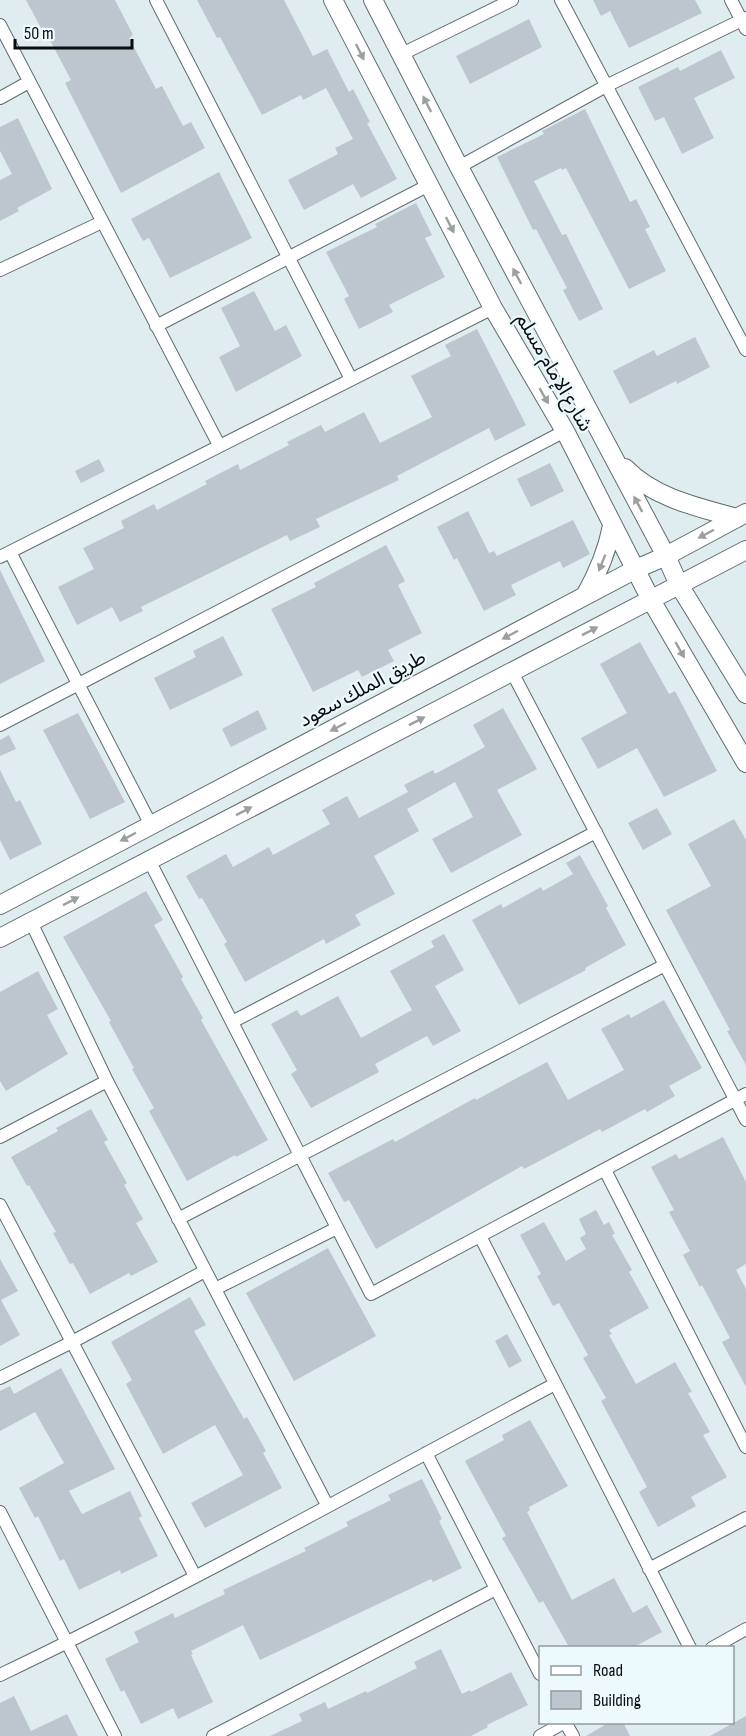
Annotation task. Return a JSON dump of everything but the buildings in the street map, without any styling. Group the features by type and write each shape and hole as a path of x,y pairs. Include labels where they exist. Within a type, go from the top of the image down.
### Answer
{"main road":[{"name":"شارع الإمام مسلم","path":"333,0 493,308 565,431 651,600 746,763"},
{"name":"شارع الإمام مسلم","path":"373,0 459,168 666,556 679,585 746,694"},
{"path":"613,457 638,481 679,502 741,516"},
{"name":"طريق الملك سعود","path":"0,905 636,569 666,556 741,516"},
{"path":"585,596 607,552 612,526"},
{"path":"0,938 746,550"}],"street":[{"path":"156,0 351,379"},
{"path":"402,54 512,0"},
{"path":"561,0 746,350"},
{"path":"459,168 606,86 744,22 731,0"},
{"path":"0,25 219,445"},
{"path":"0,98 29,82"},
{"path":"156,326 429,185"},
{"path":"0,270 102,222"},
{"path":"151,825 78,684 5,555 493,308"},
{"path":"0,725 565,431"},
{"path":"512,672 665,965 741,1097 746,1120"},
{"path":"232,1022 596,832"},
{"path":"149,860 371,1294 741,1097"},
{"path":"31,922 107,1081 327,1505"},
{"path":"178,1219 665,965"},
{"path":"0,1137 107,1081"},
{"path":"605,1170 746,1447"},
{"path":"0,1205 195,1576"},
{"path":"215,1290 338,1228"},
{"path":"480,1236 689,1646"},
{"path":"0,1378 205,1271"},
{"path":"0,1675 195,1576 555,1384"},
{"path":"426,1453 539,1672"},
{"path":"0,1512 115,1736"},
{"path":"649,1569 746,1518"},
{"path":"213,1736 496,1589"},
{"path":"714,1646 746,1629"},
{"path":"540,1736 561,1724"}]}
